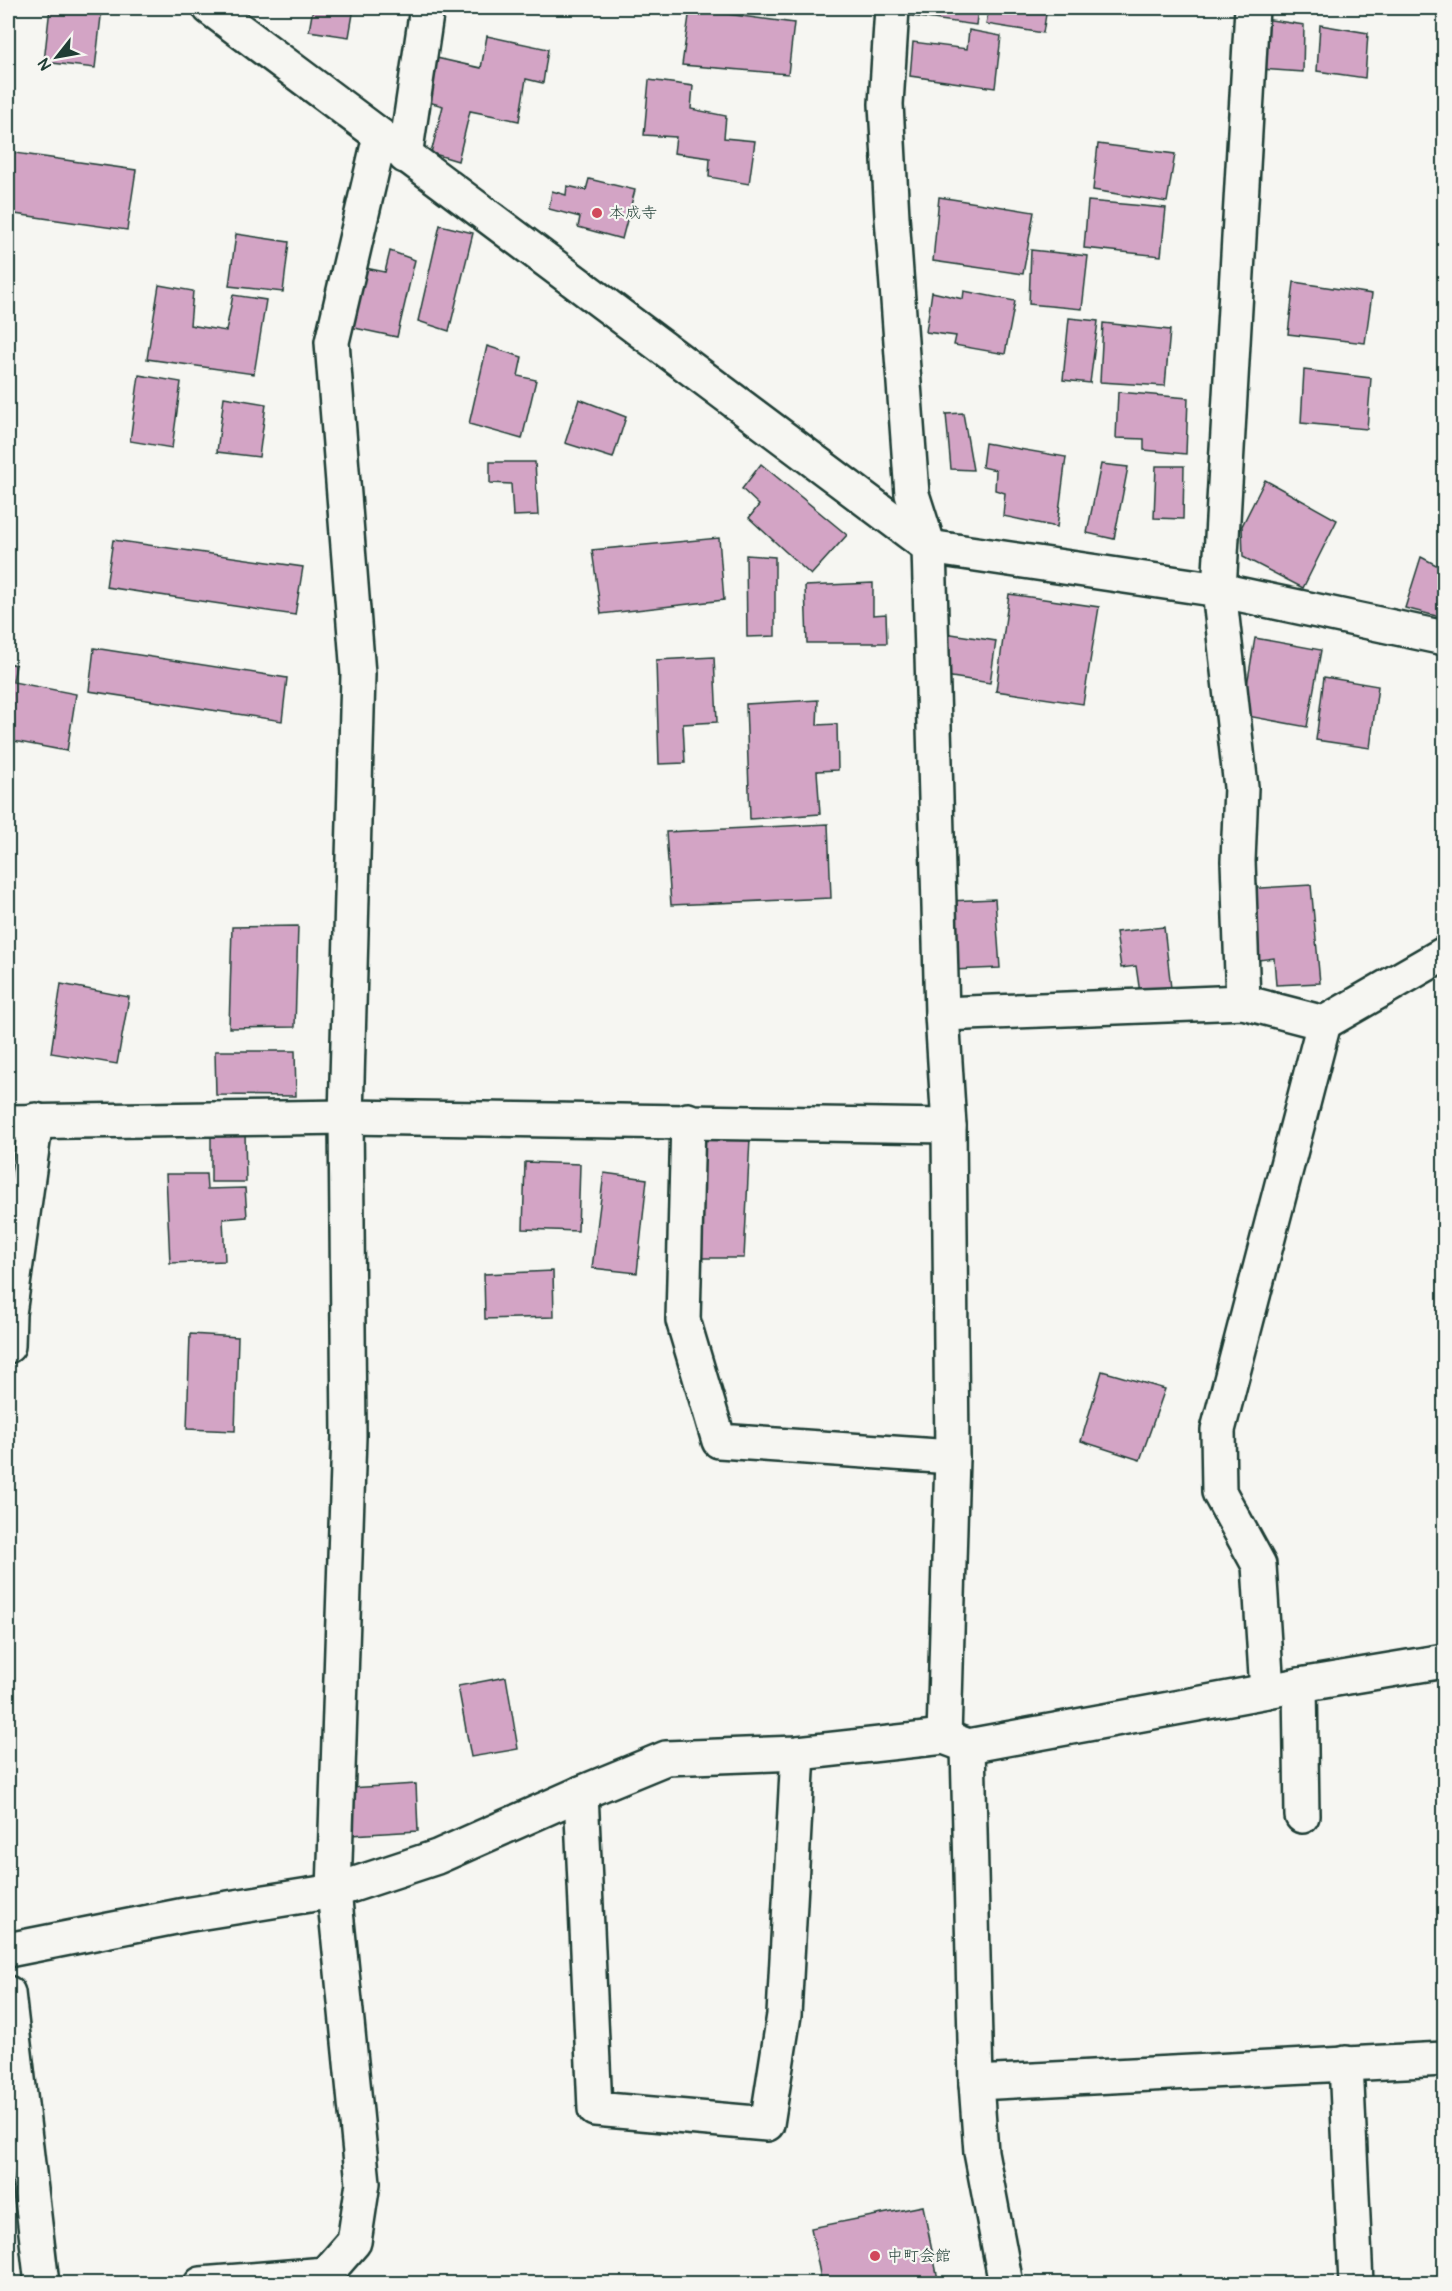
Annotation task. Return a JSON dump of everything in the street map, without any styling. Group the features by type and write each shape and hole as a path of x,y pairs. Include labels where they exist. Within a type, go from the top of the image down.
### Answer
{"street":[{"path":"210,8 929,547 1219,590 1444,638"},
{"path":"405,156 427,8"},
{"path":"892,8 886,104 891,217 912,494 929,547 942,1014 949,1126 956,1741 981,2152 1006,2283"},
{"path":"1243,1002 1238,861 1241,787 1219,590 1252,8"},
{"path":"201,2283 326,2274 354,2242 363,2183 334,1891 349,1436 346,1117 358,674 332,342 380,136"},
{"path":"942,1014 1243,1002 1324,1023 1444,954"},
{"path":"1267,1691 1259,1565 1219,1492 1218,1430 1324,1023"},
{"path":"8,1346 22,1121 346,1117 688,1120 949,1126"},
{"path":"688,1120 683,1320 719,1441 952,1457"},
{"path":"8,1950 185,1915 334,1891 436,1857 666,1758 798,1753 956,1741 1444,1661"},
{"path":"1300,1684 1302,1816"},
{"path":"581,1793 595,2109 767,2124 784,2015 798,1753"},
{"path":"8,1993 42,2283"},
{"path":"976,2083 1444,2059"},
{"path":"1346,2063 1356,2283"}],"building":[{"path":"50,8 102,8 95,68 44,62"},
{"path":"313,8 354,8 349,37 309,31"},
{"path":"897,8 978,8 976,25 897,14"},
{"path":"989,8 1047,8 1043,33 986,24"},
{"path":"690,9 794,23 788,74 682,65"},
{"path":"1264,19 1304,25 1303,72 1260,69"},
{"path":"1320,25 1368,33 1365,78 1317,71"},
{"path":"969,30 1001,36 995,88 910,76 913,42 967,49"},
{"path":"487,36 548,49 543,83 526,79 519,121 470,111 458,161 431,153 443,106 425,101 432,57 481,68"},
{"path":"649,80 693,86 691,109 726,116 724,138 755,141 749,184 709,177 710,158 674,153 676,137 644,135"},
{"path":"1098,144 1175,154 1167,202 1093,190"},
{"path":"8,152 136,170 127,230 8,213"},
{"name":"本成寺","path":"589,179 635,190 622,239 578,227 580,217 549,209 552,191 566,195 567,186 586,190"},
{"path":"939,197 1034,212 1023,274 933,261"},
{"path":"1088,201 1166,208 1161,256 1084,248"},
{"path":"440,225 473,233 449,331 418,321"},
{"path":"236,234 289,242 283,292 229,286"},
{"path":"1031,250 1088,256 1082,309 1029,304"},
{"path":"390,251 415,260 397,337 345,326 360,267 385,272"},
{"path":"1294,282 1372,294 1365,343 1288,334"},
{"path":"159,285 193,291 190,325 226,331 233,295 266,300 254,374 147,359"},
{"path":"964,291 1015,301 1005,354 954,345 956,336 926,332 932,292 963,299"},
{"path":"1069,318 1098,321 1090,383 1063,380"},
{"path":"1103,323 1170,330 1165,386 1100,382"},
{"path":"487,346 522,357 518,376 536,380 522,439 469,424"},
{"path":"1304,370 1371,378 1367,429 1301,423"},
{"path":"139,375 181,382 172,448 130,441"},
{"path":"1118,392 1188,398 1186,454 1144,450 1144,439 1116,438"},
{"path":"224,397 266,404 259,457 217,452"},
{"path":"579,399 626,417 613,458 565,443"},
{"path":"963,413 973,470 951,469 946,414"},
{"path":"985,443 1066,457 1057,527 1003,516 1005,493 995,490 996,470 982,467"},
{"path":"490,462 535,462 538,515 513,516 511,484 490,483"},
{"path":"761,464 847,535 811,575 749,518 759,505 742,489"},
{"path":"1101,464 1128,467 1114,539 1087,533"},
{"path":"1156,466 1184,466 1183,519 1154,518"},
{"path":"1265,480 1337,520 1303,588 1243,557 1242,526"},
{"path":"719,538 724,600 601,614 592,550"},
{"path":"113,540 303,567 295,615 106,587"},
{"path":"746,555 775,557 775,636 747,637"},
{"path":"1421,557 1444,569 1444,618 1405,608"},
{"path":"873,583 873,615 886,614 887,643 807,643 805,586"},
{"path":"1009,594 1099,607 1083,704 996,691"},
{"path":"945,633 996,641 990,683 939,675"},
{"path":"1255,638 1321,650 1307,727 1242,715"},
{"path":"94,648 287,678 282,721 89,691"},
{"path":"714,657 717,722 683,724 685,763 659,764 656,660"},
{"path":"8,663 16,665 13,682 76,694 67,751 8,740"},
{"path":"1324,677 1378,686 1370,748 1316,740"},
{"path":"818,700 817,725 837,724 838,770 817,771 820,814 750,819 746,704"},
{"path":"828,824 831,898 671,905 666,832"},
{"path":"1311,885 1320,983 1276,985 1274,958 1251,961 1244,889"},
{"path":"995,899 1000,968 952,970 948,901"},
{"path":"298,926 295,1027 229,1028 232,927"},
{"path":"1164,927 1172,997 1141,1000 1136,966 1121,968 1116,932"},
{"path":"61,984 129,997 117,1064 51,1053"},
{"path":"215,1051 295,1051 296,1096 216,1095"},
{"path":"211,1131 245,1131 246,1182 211,1182"},
{"path":"704,1137 750,1138 744,1258 698,1258"},
{"path":"525,1162 580,1164 578,1231 523,1229"},
{"path":"604,1173 647,1179 637,1273 592,1268"},
{"path":"166,1174 206,1174 207,1189 245,1188 247,1217 223,1219 225,1261 170,1263"},
{"path":"553,1271 554,1317 485,1319 484,1274"},
{"path":"190,1334 238,1337 235,1431 187,1429"},
{"path":"1102,1371 1165,1389 1140,1460 1081,1441"},
{"path":"506,1677 518,1749 471,1757 458,1686"},
{"path":"416,1784 418,1831 351,1835 349,1788"},
{"path":"8,2166 10,2218 8,2218"},
{"name":"中町会館","path":"923,2206 939,2284 822,2284 811,2228"}],"place":[{"name":"本成寺","path":"597,213"},
{"name":"中町会館","path":"875,2256"}]}
